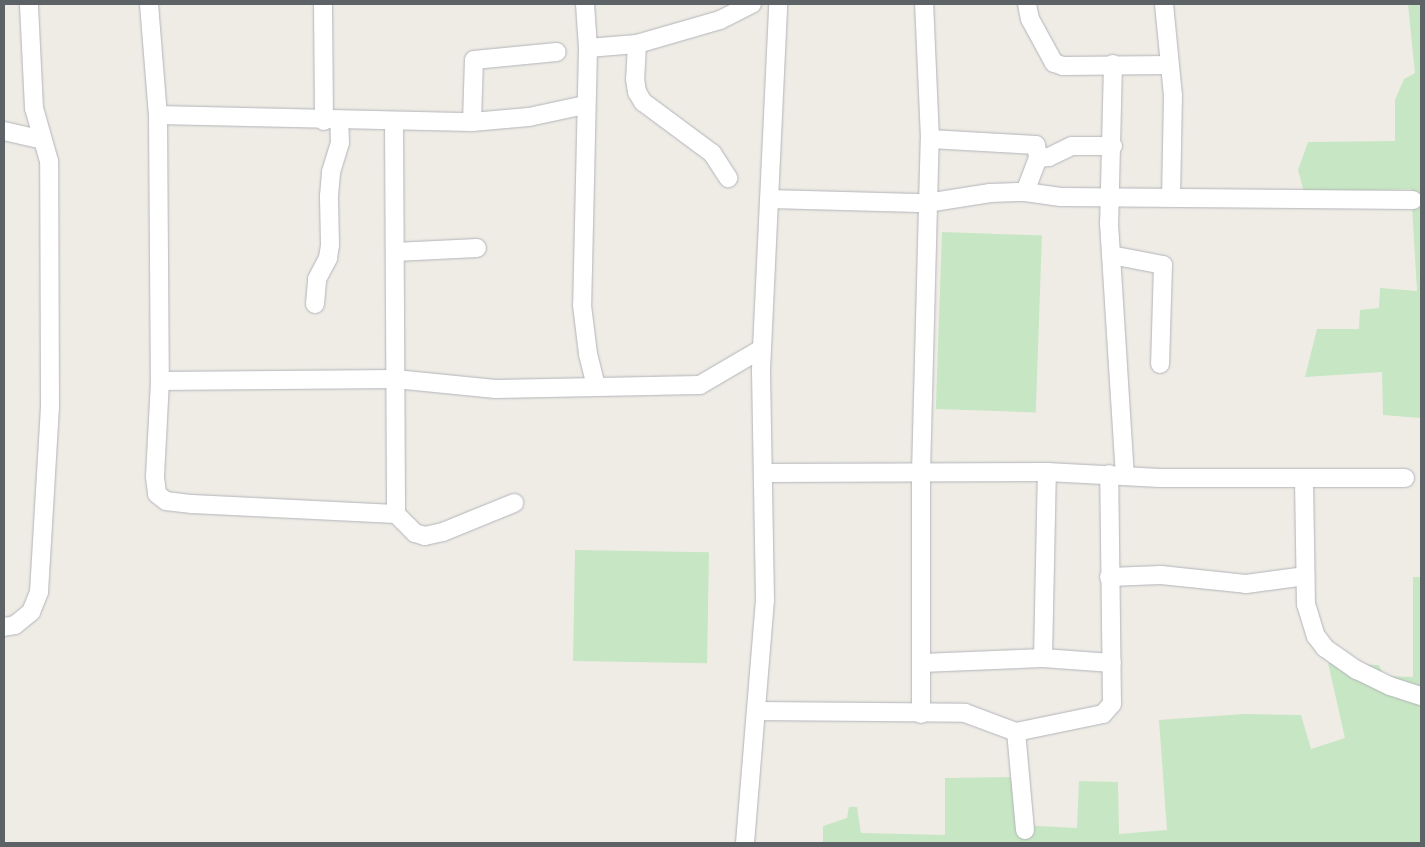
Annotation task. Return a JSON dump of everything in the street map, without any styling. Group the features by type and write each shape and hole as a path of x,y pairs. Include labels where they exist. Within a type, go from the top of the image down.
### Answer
{"street":[{"path":"4,627 15,624 31,612 39,592 41,524 50,406 49,161 40,139 34,108 29,4"},
{"path":"149,4 158,115 160,381 154,478 157,494 166,501 396,514"},
{"path":"315,304 317,279 328,258 330,245 329,196 340,144 331,120 323,4"},
{"path":"585,4 588,48 585,105 582,305 588,354 596,387"},
{"path":"588,48 638,44 720,20 752,4"},
{"path":"745,843 764,600 762,349 778,4"},
{"path":"921,714 920,473 930,139 924,4"},
{"path":"1028,4 1030,19 1054,63 1063,66 1113,64 1169,65"},
{"path":"1164,4 1173,95 1171,197"},
{"path":"638,44 635,79 637,92 643,102 712,153 728,178"},
{"path":"472,122 474,60 557,52"},
{"path":"756,711 965,713 1016,732 1109,710 1112,704 1112,663 1109,577 1117,475 1110,197 1113,146 1113,64"},
{"path":"158,115 472,122 529,117 585,105"},
{"path":"394,120 396,514 415,534 425,536 443,532 514,503"},
{"path":"4,131 40,139"},
{"path":"930,139 1036,145 1038,158 1025,192"},
{"path":"1038,158 1049,157 1072,146 1113,146"},
{"path":"769,199 927,203 990,193 1025,192 1061,198 1171,197 1413,200"},
{"path":"395,252 477,248"},
{"path":"1111,255 1163,265 1160,364"},
{"path":"160,381 395,379 496,389 700,385 762,349"},
{"path":"763,473 1047,472 1304,479 1405,478"},
{"path":"1043,658 1047,472"},
{"path":"1304,479 1305,576 1309,622 1325,648 1357,670 1390,686 1421,696"},
{"path":"1109,577 1161,575 1246,584 1305,576"},
{"path":"922,663 1043,658 1112,663"},
{"path":"1016,732 1025,830"}],"green space":[{"path":"1408,4 1421,4 1421,418 1383,415 1382,372 1305,377 1317,329 1359,329 1360,310 1379,308 1380,288 1417,291 1411,189 1304,192 1298,170 1308,142 1395,141 1395,100 1404,79 1415,73"},
{"path":"942,232 1042,235 1036,412 936,409"},
{"path":"575,550 709,552 707,663 573,661"},
{"path":"1413,577 1421,577 1421,843 823,843 823,826 847,818 849,807 857,807 861,833 945,835 945,778 1012,777 1019,825 1077,828 1079,781 1118,782 1119,834 1167,830 1159,720 1244,714 1301,715 1311,749 1345,738 1328,663 1379,665 1384,676 1413,677"}]}
